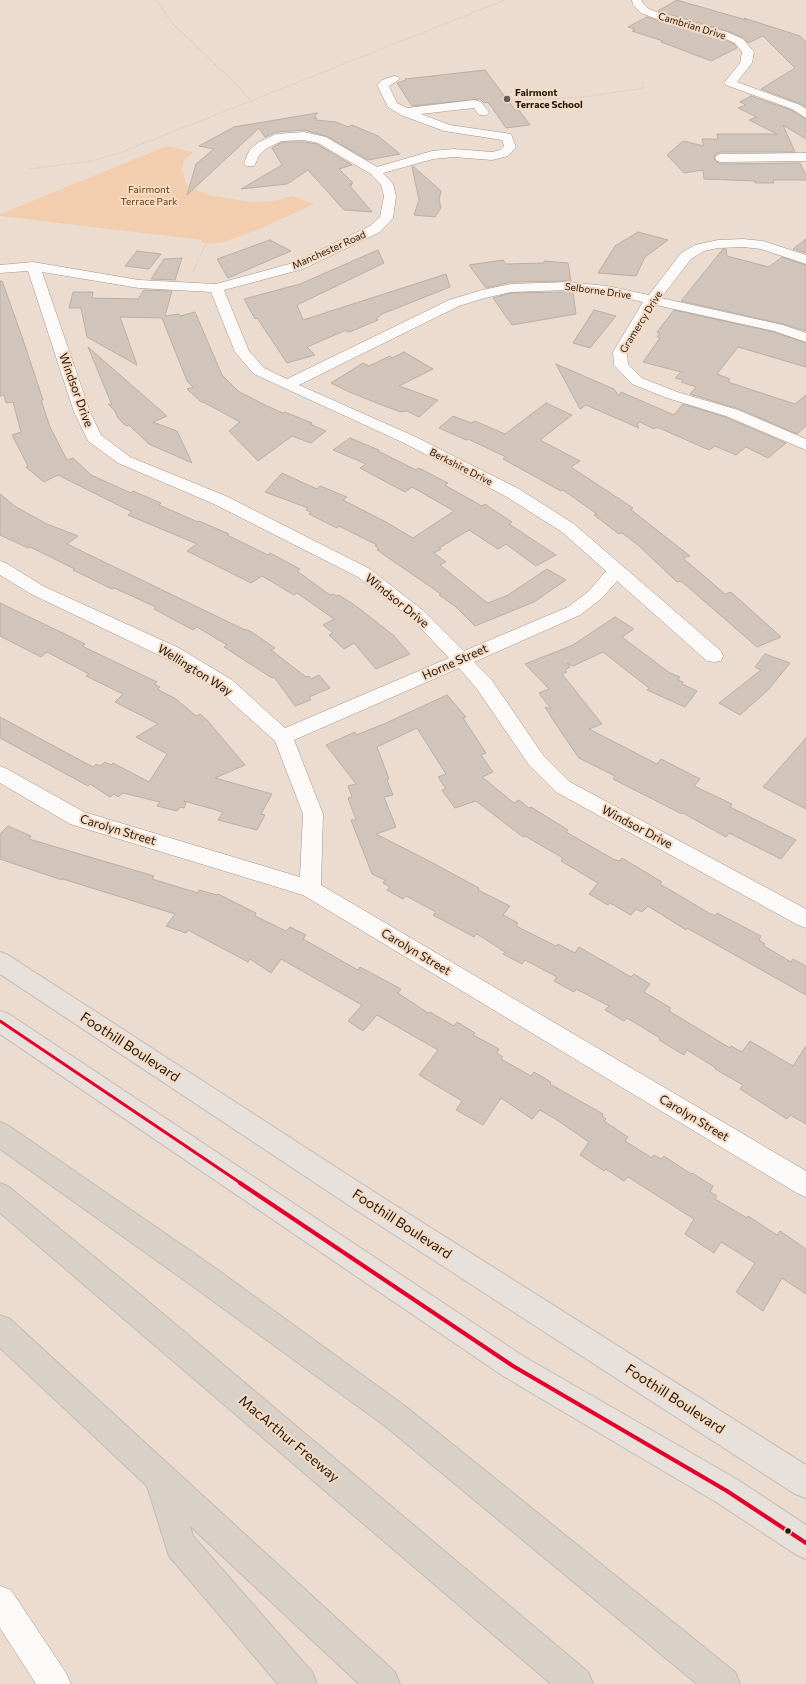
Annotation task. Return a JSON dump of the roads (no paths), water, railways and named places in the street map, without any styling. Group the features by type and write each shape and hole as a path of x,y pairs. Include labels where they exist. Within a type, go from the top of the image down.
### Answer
{"highway":[{"path":"0,1134 219,1288 394,1416 717,1678"},
{"name":"MacArthur Freeway","path":"0,1196 133,1307 576,1684"},
{"path":"0,1329 383,1684"},
{"path":"160,1477 180,1545 300,1684"}],"main road":[{"name":"Foothill Boulevard","path":"0,962 359,1197 806,1483"},
{"path":"0,1021 513,1366 727,1491 806,1543"}],"street":[{"name":"Cambrian Drive","path":"637,0 637,3 645,11 666,19 723,34 740,42 748,52 746,63 730,83 796,107 806,114"},
{"path":"375,171 432,155 454,153 492,156 504,153 510,148 507,137 448,128 404,112 392,105 383,85 394,79"},
{"path":"404,112 474,104 477,104 482,111"},
{"name":"Manchester Road","path":"0,269 33,266 139,284 216,288 298,266 375,229 386,218 390,196 388,184 375,171 322,140 304,136 280,137 263,145 254,152 250,163"},
{"path":"721,158 806,157"},
{"name":"Gramercy Drive","path":"806,260 762,245 743,243 718,244 700,248 686,256 652,300 620,352 621,365 637,381 672,395 732,413 806,445"},
{"name":"Windsor Drive","path":"33,266 82,412 94,438 124,460 220,500 364,573 419,616 461,659 484,684 536,760 563,787 803,910"},
{"name":"Selborne Drive","path":"287,385 454,302 511,288 568,286 607,290 778,328 806,338"},
{"name":"Berkshire Drive","path":"216,288 242,352 259,371 410,440 513,493 568,528 714,656"},
{"name":"Wellington Way","path":"0,567 37,590 172,653 225,685 283,737 313,814 310,889"},
{"name":"Horne Street","path":"283,737 574,610 595,595 616,571"},
{"name":"Carolyn Street","path":"0,774 77,818 310,889 806,1185"},
{"path":"0,1601 55,1684"}],"place":[{"name":"Fairmont Terrace School","path":"507,99"}],"park label":[{"name":"Fairmont Terrace Park","path":"149,196"}]}
